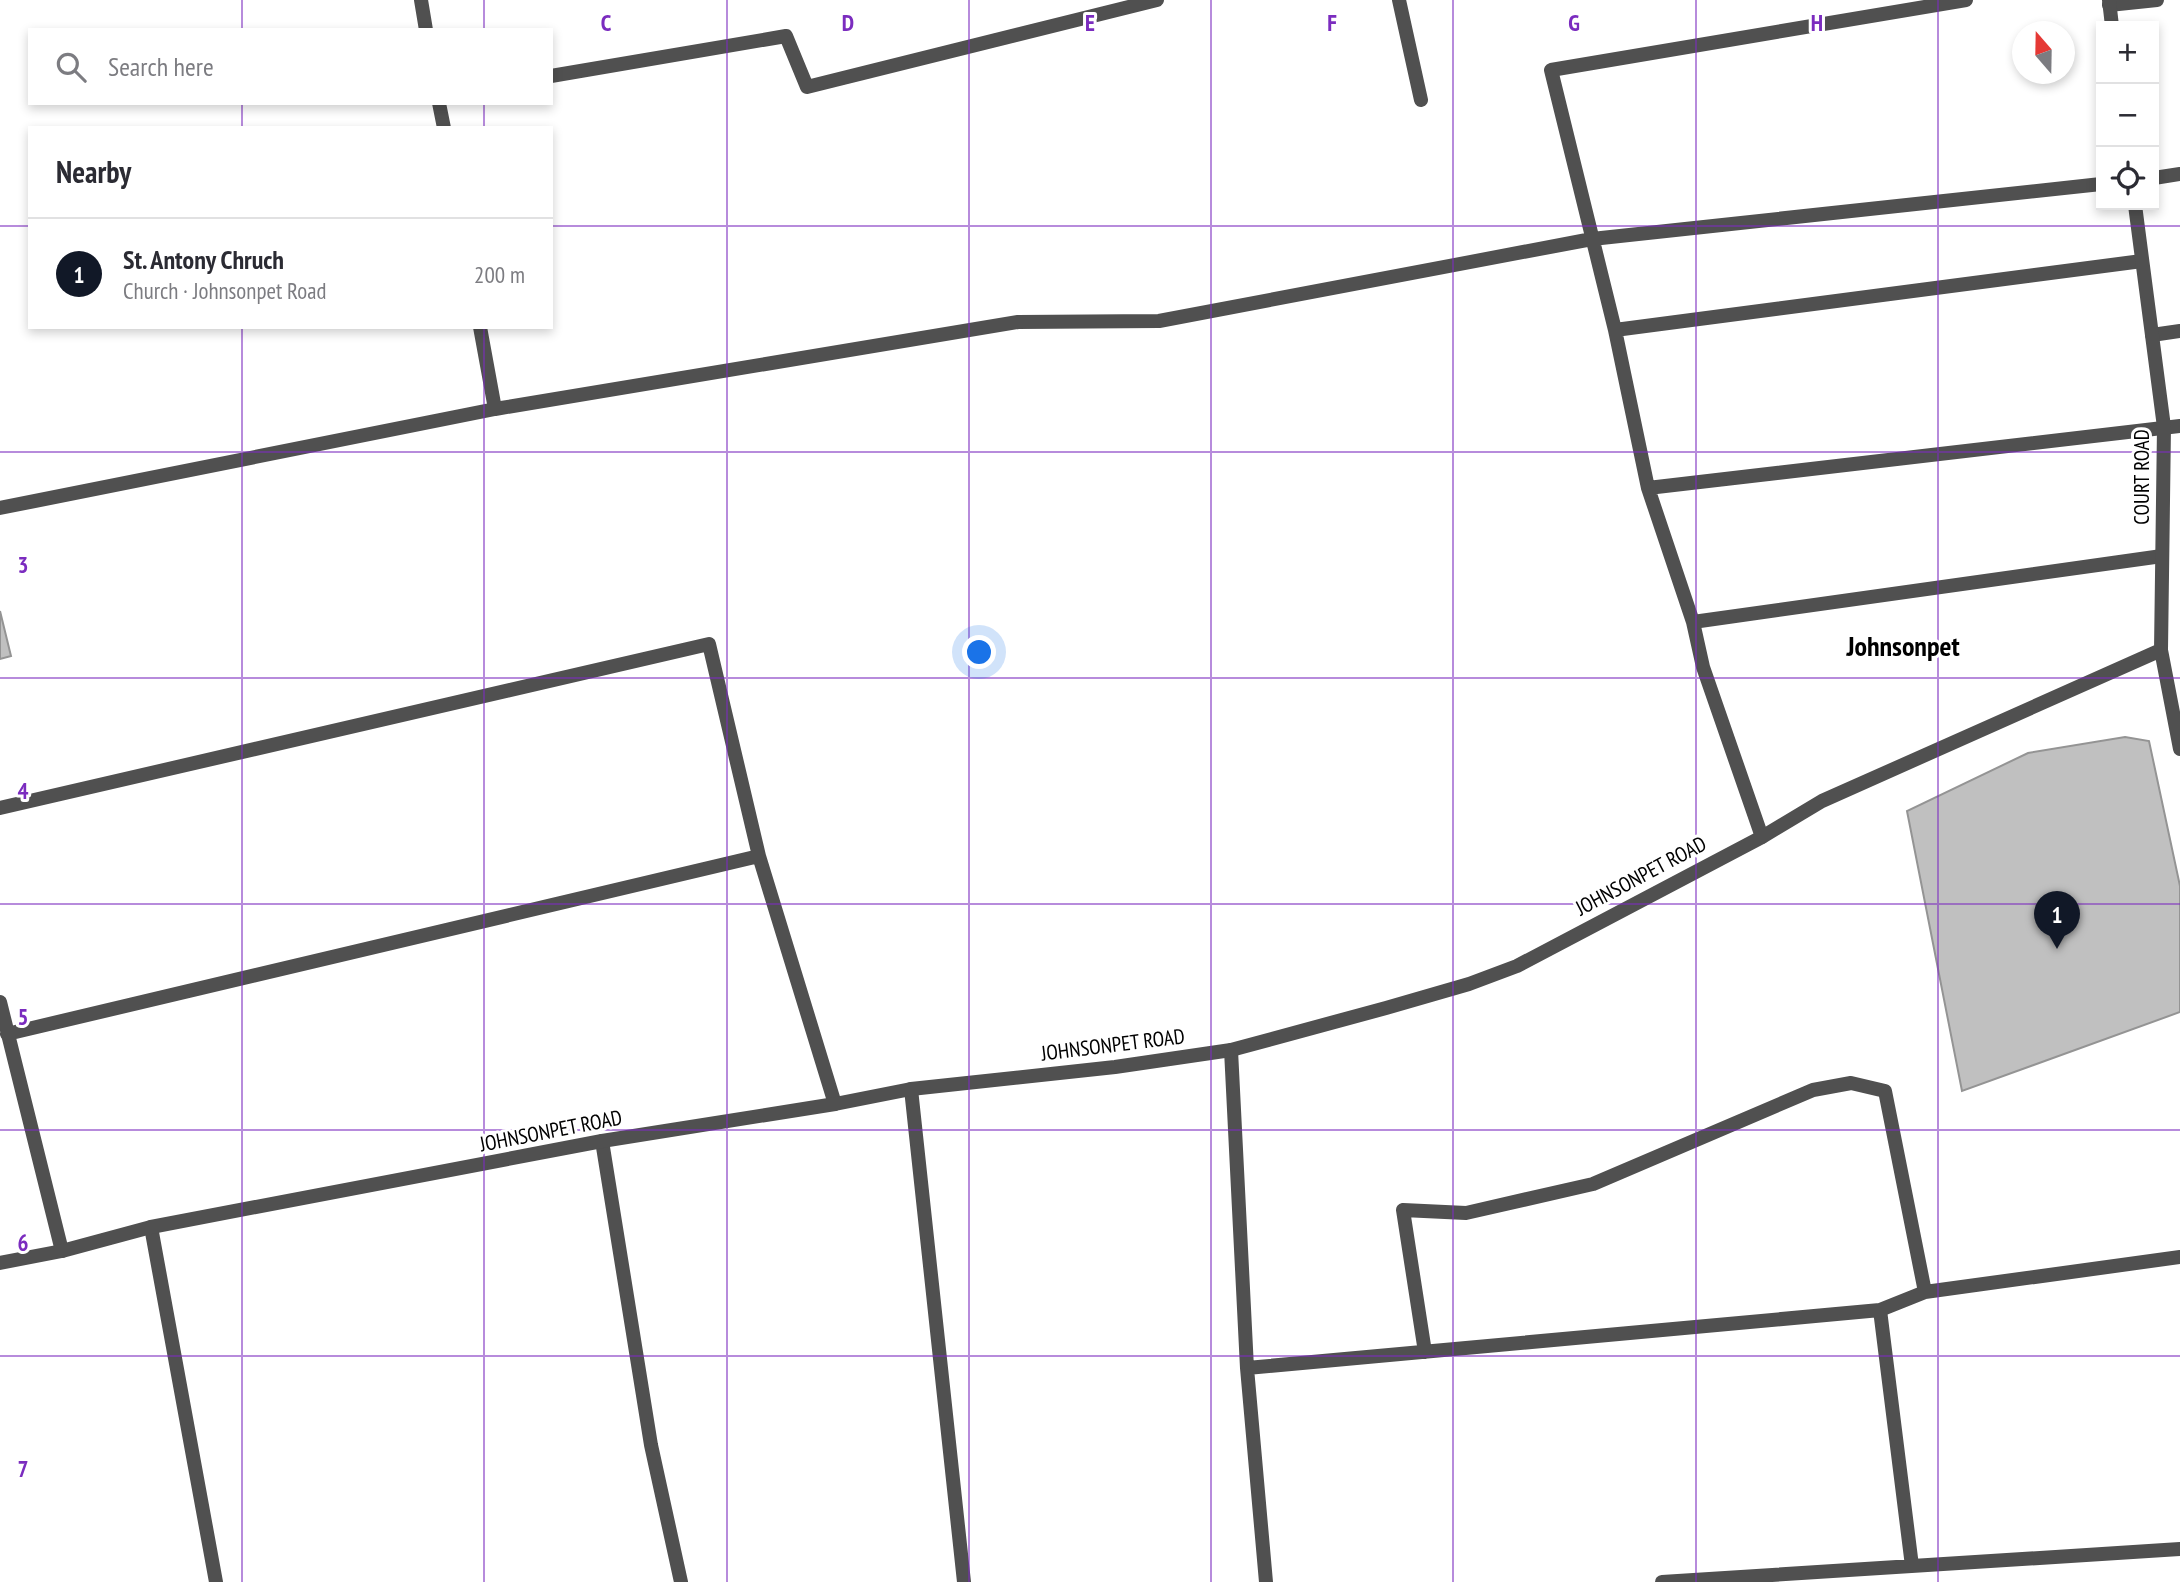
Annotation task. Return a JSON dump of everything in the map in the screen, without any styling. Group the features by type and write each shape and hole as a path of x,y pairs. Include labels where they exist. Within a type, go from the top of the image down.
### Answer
{"street":[{"path":"421,0 426,28"},
{"path":"553,76 786,36 807,87 1157,0"},
{"path":"1399,0 1421,100"},
{"path":"1762,837 1703,667 1693,622 1648,488 1615,330 1551,70 1966,0"},
{"path":"2111,21 2109,3 2157,0"},
{"path":"439,105 444,126"},
{"path":"2159,176 2180,174"},
{"path":"0,508 495,409 1018,322 1159,321 1592,239 2096,185"},
{"name":"COURT ROAD","path":"2136,210 2164,427 2161,650 2180,749"},
{"path":"1615,330 2142,261"},
{"path":"480,329 495,409"},
{"path":"2152,335 2180,331"},
{"path":"1648,488 2180,426"},
{"path":"1693,622 2162,556"},
{"path":"0,808 709,644 759,856 835,1104"},
{"name":"JOHNSONPET ROAD","path":"0,1264 62,1251 151,1227 602,1141 835,1104 911,1089 1115,1067 1231,1050 1457,987 1517,966 1762,837 1822,801 2161,650"},
{"path":"7,1034 759,856"},
{"path":"0,1002 62,1251"},
{"path":"1231,1050 1247,1368 1266,1582"},
{"path":"1425,1352 1403,1210 1466,1213 1593,1184 1813,1090 1851,1083 1885,1091 1925,1292"},
{"path":"911,1089 964,1582"},
{"path":"602,1141 651,1445 681,1582"},
{"path":"151,1227 215,1582"},
{"path":"1247,1368 1880,1310 1925,1292 2180,1257"},
{"path":"1880,1310 1912,1566"},
{"path":"1662,1582 2180,1549"}],"building":[{"path":"0,611 11,656 0,659"},
{"path":"2125,737 2149,741 2180,886 2180,1012 1962,1091 1907,811 2028,753"}],"place":[{"name":"St. Antony Chruch","path":"2057,949"}],"district":[{"name":"Johnsonpet","path":"1903,646"}]}
